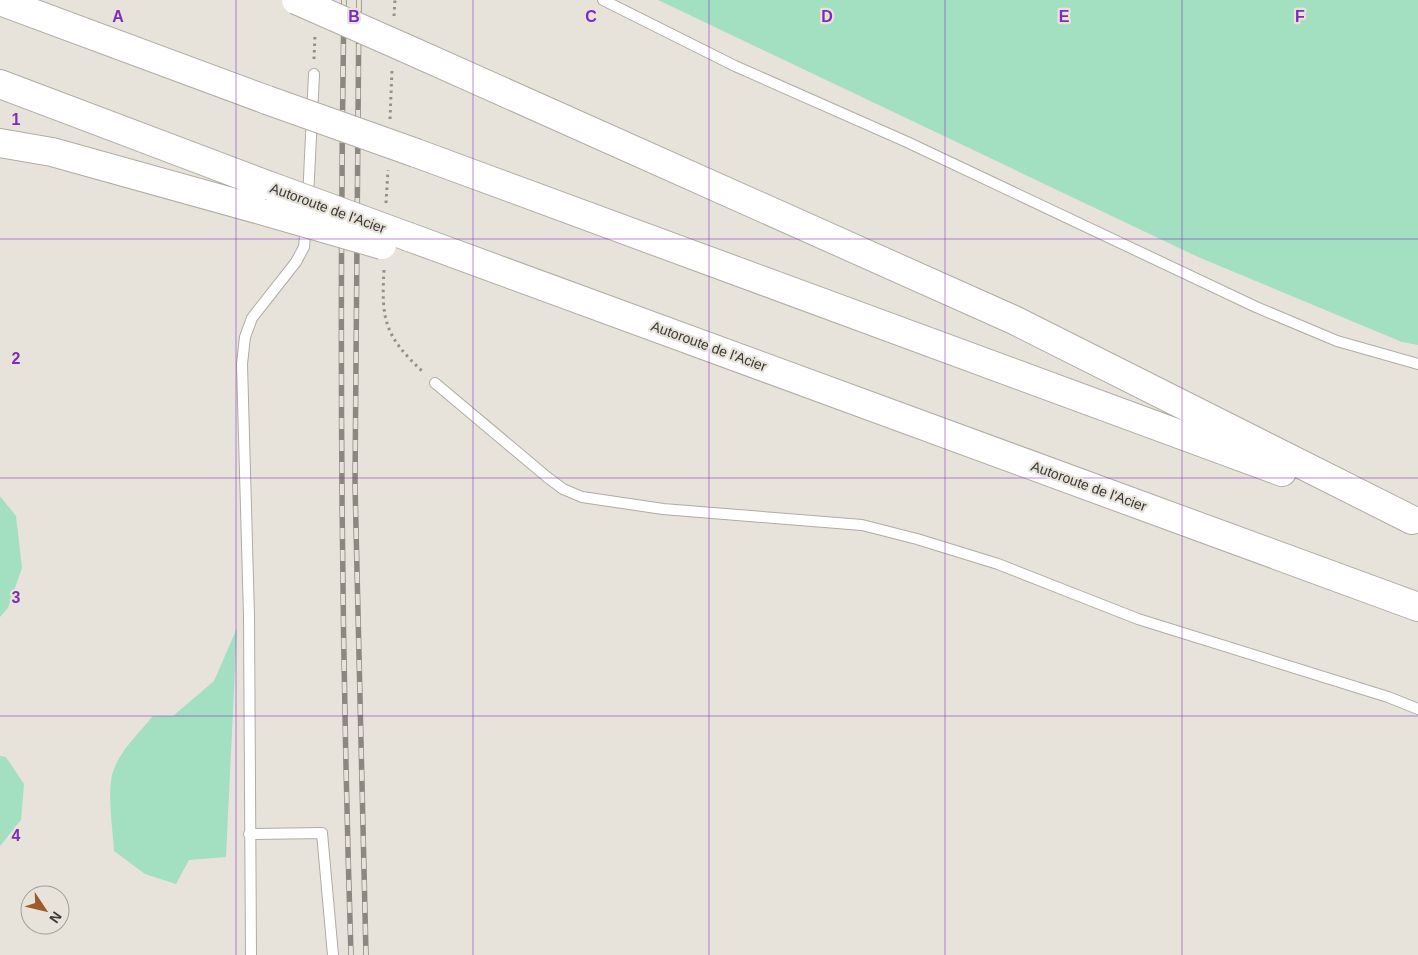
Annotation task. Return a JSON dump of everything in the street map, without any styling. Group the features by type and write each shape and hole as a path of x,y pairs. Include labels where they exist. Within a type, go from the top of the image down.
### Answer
{"highway":[{"path":"296,0 399,54 1014,320 1415,521"},
{"path":"0,1 1415,521"},
{"name":"Autoroute de l'Acier","path":"0,84 270,186 408,245 594,304 1418,607"},
{"path":"0,142 52,152 271,213 408,245"}],"lane":[{"path":"603,0 736,66 907,142 1256,307 1337,341 1418,364"},
{"path":"251,955 249,616 242,364 245,336 252,318 296,262 304,246 314,74"},
{"path":"435,383 547,477 563,488 582,496 663,509 862,525 917,539 998,564 1138,618 1388,697 1418,709"},
{"path":"249,834 322,833 333,955"}],"path":[{"path":"394,20 395,0"},
{"path":"390,129 399,54"},
{"path":"386,208 388,168"},
{"path":"384,267 382,307 386,325 412,362 435,383"}],"green space":[{"path":"658,0 1418,0 1418,345 1402,342 1198,257"},
{"path":"0,496 16,516 22,568 8,608 0,617"},
{"path":"237,628 226,857 189,860 176,884 145,874 114,851 110,797 112,777 121,755 153,716 173,716 214,681"},
{"path":"0,756 6,757 24,784 21,820 0,846"}],"railway":[{"path":"344,0 342,478 351,955"},
{"path":"359,0 355,484 366,955"}]}
